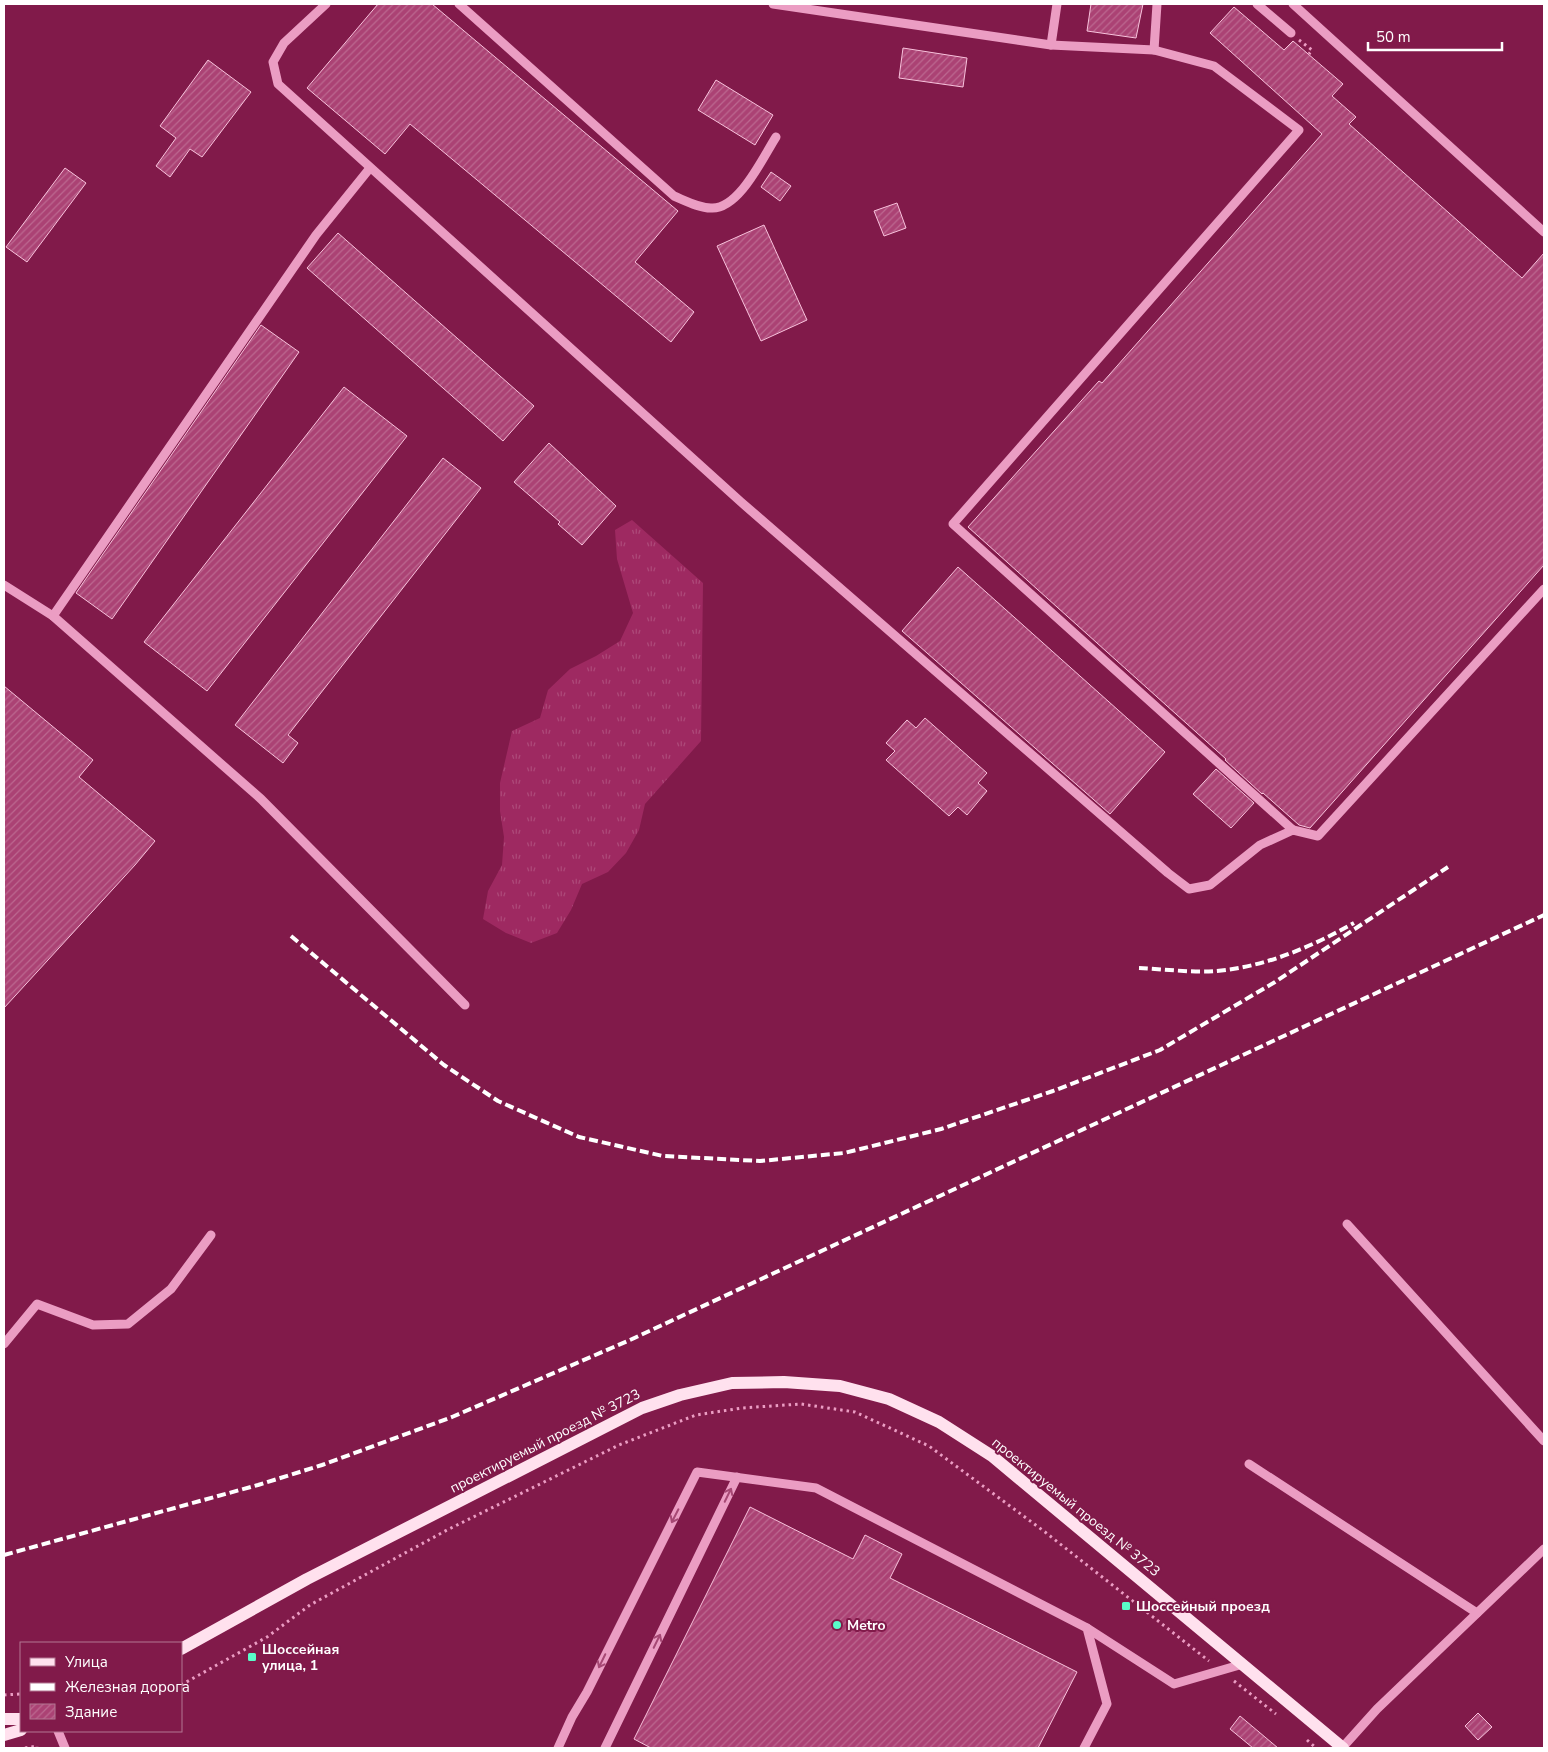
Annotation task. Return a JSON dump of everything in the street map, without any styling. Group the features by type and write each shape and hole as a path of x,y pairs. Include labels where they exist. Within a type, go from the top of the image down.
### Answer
{"main road":[{"name":"проектируемый проезд № 3723","path":"182,1648 307,1579 642,1408 680,1395 732,1383 784,1382 840,1386 890,1399 939,1422 992,1456 1342,1748"},
{"path":"4,1719 20,1719"},
{"path":"4,1735 20,1730"}],"street":[{"path":"326,4 284,43 274,62 278,84 741,502 1168,873 1189,889 1210,885 1260,845 1293,830"},
{"path":"459,4 674,196 712,209 728,203 744,188 776,137"},
{"path":"773,4 1051,45 1154,50 1214,66 1299,130 953,524 1293,830 1318,836 1544,589"},
{"path":"1051,45 1057,4"},
{"path":"1154,50 1157,4"},
{"path":"1257,4 1291,33"},
{"path":"1293,4 1544,232"},
{"path":"53,616 316,235 370,168"},
{"path":"4,584 53,616 261,799 465,1005"},
{"path":"1347,1224 1544,1441"},
{"path":"4,1344 36,1304 92,1325 128,1324 171,1289 211,1235"},
{"path":"1249,1464 1477,1613"},
{"path":"558,1748 696,1472 816,1488 1087,1628 1174,1684 1243,1664"},
{"path":"605,1748 737,1477"},
{"path":"1342,1748 1376,1709 1544,1549"},
{"path":"1084,1748 1107,1704 1087,1628"},
{"path":"58,1732 65,1748"}],"path":[{"path":"1291,33 1312,50 1309,54"},
{"path":"1220,1670 1282,1718"},
{"path":"4,1696 20,1694"},
{"path":"25,1748 37,1746 37,1748"}],"green space":[{"path":"632,520 703,583 701,741 645,804 639,830 626,853 608,872 582,884 571,910 557,933 531,943 506,933 483,919 488,891 502,865 504,837 500,811 500,783 512,731 540,718 548,690 570,669 620,641 633,613 617,559 615,530"}],"building":[{"path":"378,4 432,4 678,211 635,262 694,312 671,342 410,124 385,154 307,88"},
{"path":"1091,4 1143,4 1136,38 1087,31"},
{"path":"1234,7 1284,50 1293,41 1343,84 1332,96 1356,117 1349,124 1522,278 1544,253 1544,565 1310,828 1299,825 1262,794 1226,759 968,527 1099,381 1102,383 1322,134 1210,33"},
{"path":"903,48 967,58 963,87 899,78"},
{"path":"208,60 251,92 202,157 190,149 170,177 156,166 176,138 160,126"},
{"path":"716,80 773,115 755,145 698,110"},
{"path":"65,168 86,183 27,262 6,247"},
{"path":"771,172 791,186 780,201 761,187"},
{"path":"897,203 906,228 884,236 874,211"},
{"path":"764,225 807,320 761,341 717,246"},
{"path":"338,233 534,406 503,441 307,268"},
{"path":"261,325 299,352 112,619 76,593"},
{"path":"344,387 407,436 207,691 144,642"},
{"path":"549,443 616,506 582,545 558,524 560,522 514,482"},
{"path":"443,458 481,488 288,735 298,743 283,763 235,725"},
{"path":"958,567 1165,752 1110,814 902,631"},
{"path":"4,686 93,760 79,777 155,841 4,1008"},
{"path":"925,718 987,773 978,783 987,791 967,815 958,807 949,816 886,760 895,751 886,743 907,720 916,728"},
{"path":"1216,769 1254,803 1231,828 1193,794"},
{"name":"Metro","path":"750,1507 853,1559 865,1535 902,1554 890,1578 1077,1672 1038,1748 651,1748 634,1739"},
{"path":"1478,1713 1492,1727 1478,1740 1465,1726"},
{"path":"1240,1716 1278,1748 1253,1748 1230,1729"}],"railway":[{"path":"291,936 444,1065 498,1101 579,1137 663,1156 760,1161 844,1153 941,1129 1053,1091 1160,1050 1275,982 1448,867"},
{"path":"4,1555 258,1485 322,1465 452,1417 630,1340 1544,915"},
{"path":"1139,968 1188,971 1234,969 1270,960 1304,948 1354,923"}],"place":[{"name":"Шоссейный проезд","path":"1126,1606"},
{"name":"Metro","path":"837,1625"},
{"name":"Шоссейная улица, 1","path":"252,1657"}]}
